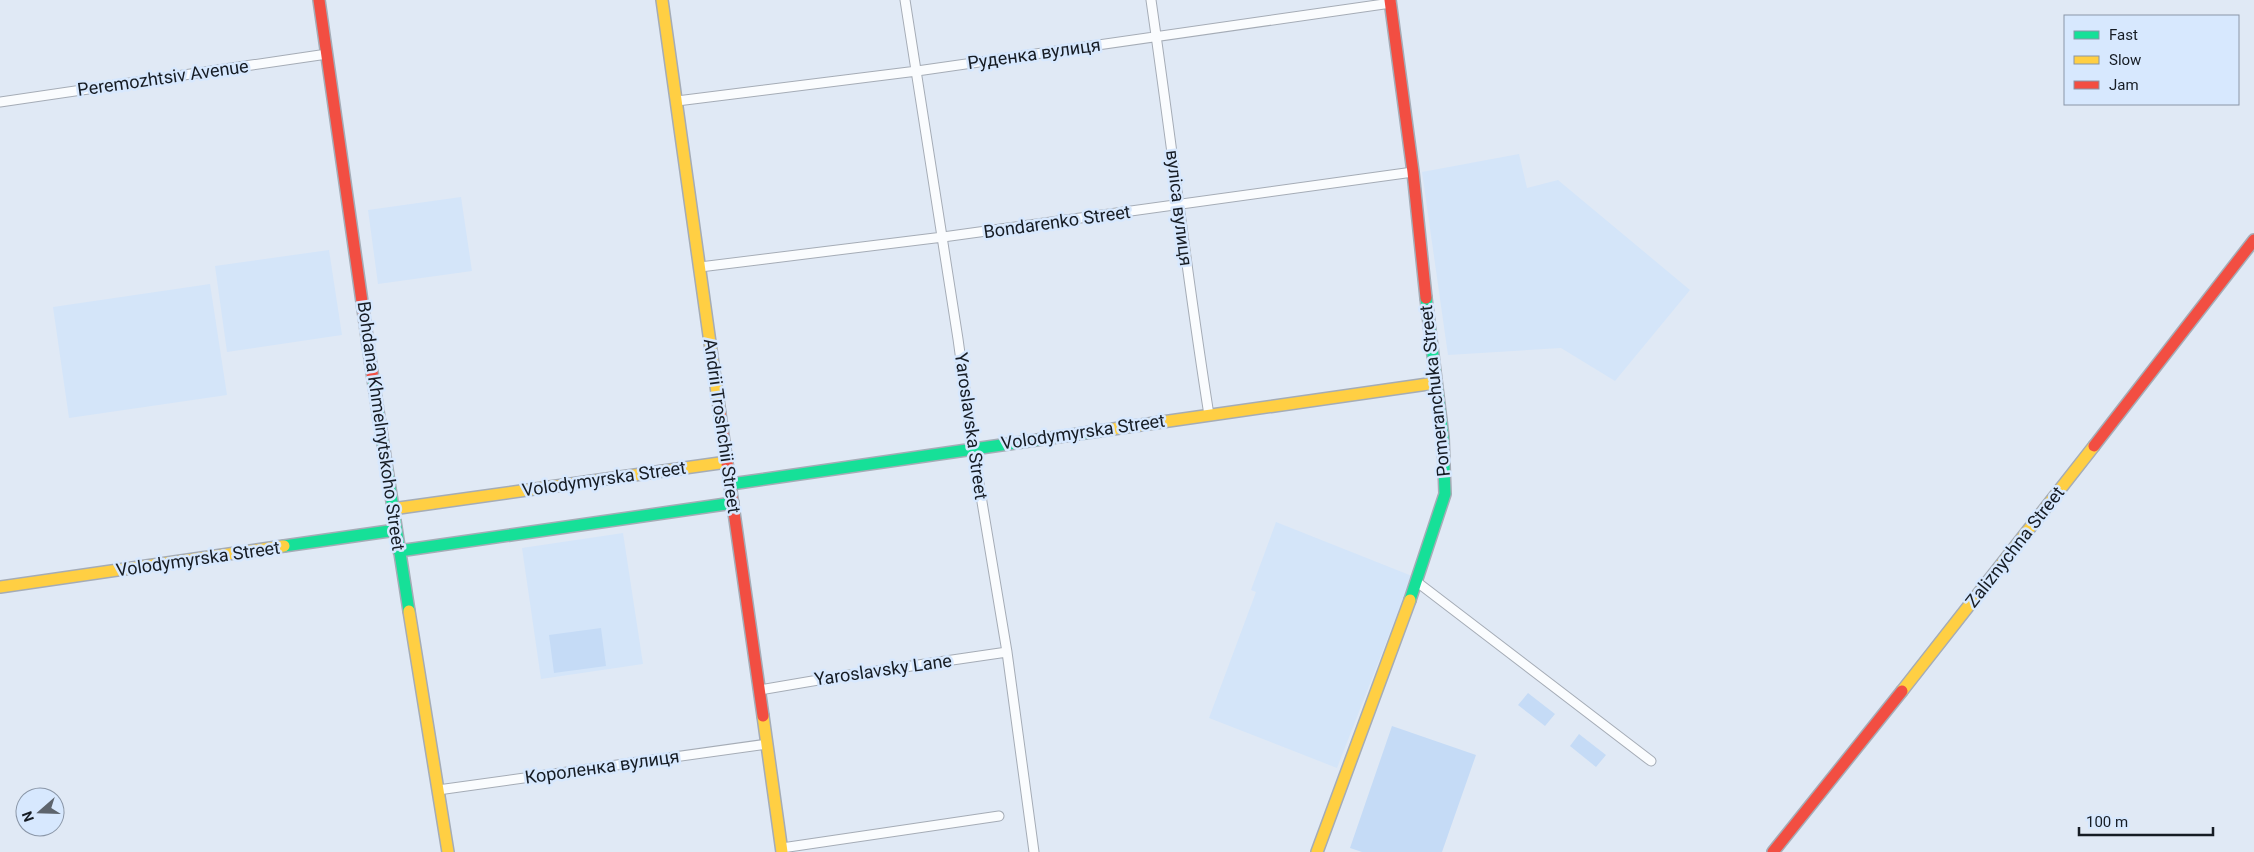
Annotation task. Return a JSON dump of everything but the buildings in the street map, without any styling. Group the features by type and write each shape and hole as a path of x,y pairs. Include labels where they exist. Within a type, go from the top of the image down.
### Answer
{"street":[{"name":"Bohdana Khmelnytskoho Street","path":"319,0 392,509 448,852"},
{"name":"Andrii Troshchii Street","path":"662,0 782,850"},
{"name":"Yaroslavska Street","path":"906,0 973,448 1007,652 1034,852"},
{"name":"вуліса вулиця","path":"1151,0 1180,204 1188,284 1209,415"},
{"name":"Руденка вулиця","path":"677,102 917,71 1391,1"},
{"name":"Pomeranchuka Street","path":"1317,852 1417,582 1445,494 1443,437 1435,383 1413,172 1391,1"},
{"name":"Peremozhtsiv Avenue","path":"0,102 327,54"},
{"name":"Bondarenko Street","path":"700,267 943,238 1413,172"},
{"name":"Zaliznychna Street","path":"1774,852 1974,600 2254,240"},
{"name":"Volodymyrska Street","path":"731,484 1435,383"},
{"name":"Volodymyrska Street","path":"392,509 727,462"},
{"path":"399,551 733,502"},
{"name":"Volodymyrska Street","path":"0,587 396,530"},
{"path":"1417,582 1651,761"},
{"name":"Yaroslavsky Lane","path":"760,690 1007,652"},
{"name":"Короленка вулиця","path":"438,790 767,744"},
{"path":"782,850 999,816"}],"shaded area":[{"path":"1519,154 1527,188 1558,180 1690,290 1615,381 1561,348 1448,355 1422,172"},
{"path":"461,197 472,271 378,284 368,210"},
{"path":"329,250 342,335 227,352 215,266"},
{"path":"210,284 227,395 69,418 53,307"},
{"path":"1276,522 1412,576 1337,768 1209,718 1256,592 1251,590"},
{"path":"623,533 643,664 541,679 522,548"},
{"path":"601,628 606,666 554,673 549,635"},
{"path":"1528,693 1555,714 1545,726 1518,705"},
{"path":"1392,726 1476,755 1442,852 1362,852 1350,848"},
{"path":"1579,734 1606,755 1596,767 1570,746"}],"traffic: fast":[{"path":"1410,600 1445,494 1443,437 1426,298"},
{"path":"373,379 409,611"},
{"path":"731,484 1099,431"},
{"path":"399,551 733,503"},
{"path":"284,546 396,530"}],"traffic: slow":[{"path":"662,0 720,414"},
{"path":"1099,431 1435,383"},
{"path":"1902,691 2094,446"},
{"path":"392,509 727,462"},
{"path":"0,587 284,546"},
{"path":"1317,852 1410,600"},
{"path":"409,611 448,852"},
{"path":"763,716 782,852"}],"traffic: jam":[{"path":"319,0 373,379"},
{"path":"1390,0 1413,172 1426,298"},
{"path":"2094,446 2254,240"},
{"path":"720,414 763,716"},
{"path":"1773,852 1902,691"}]}
